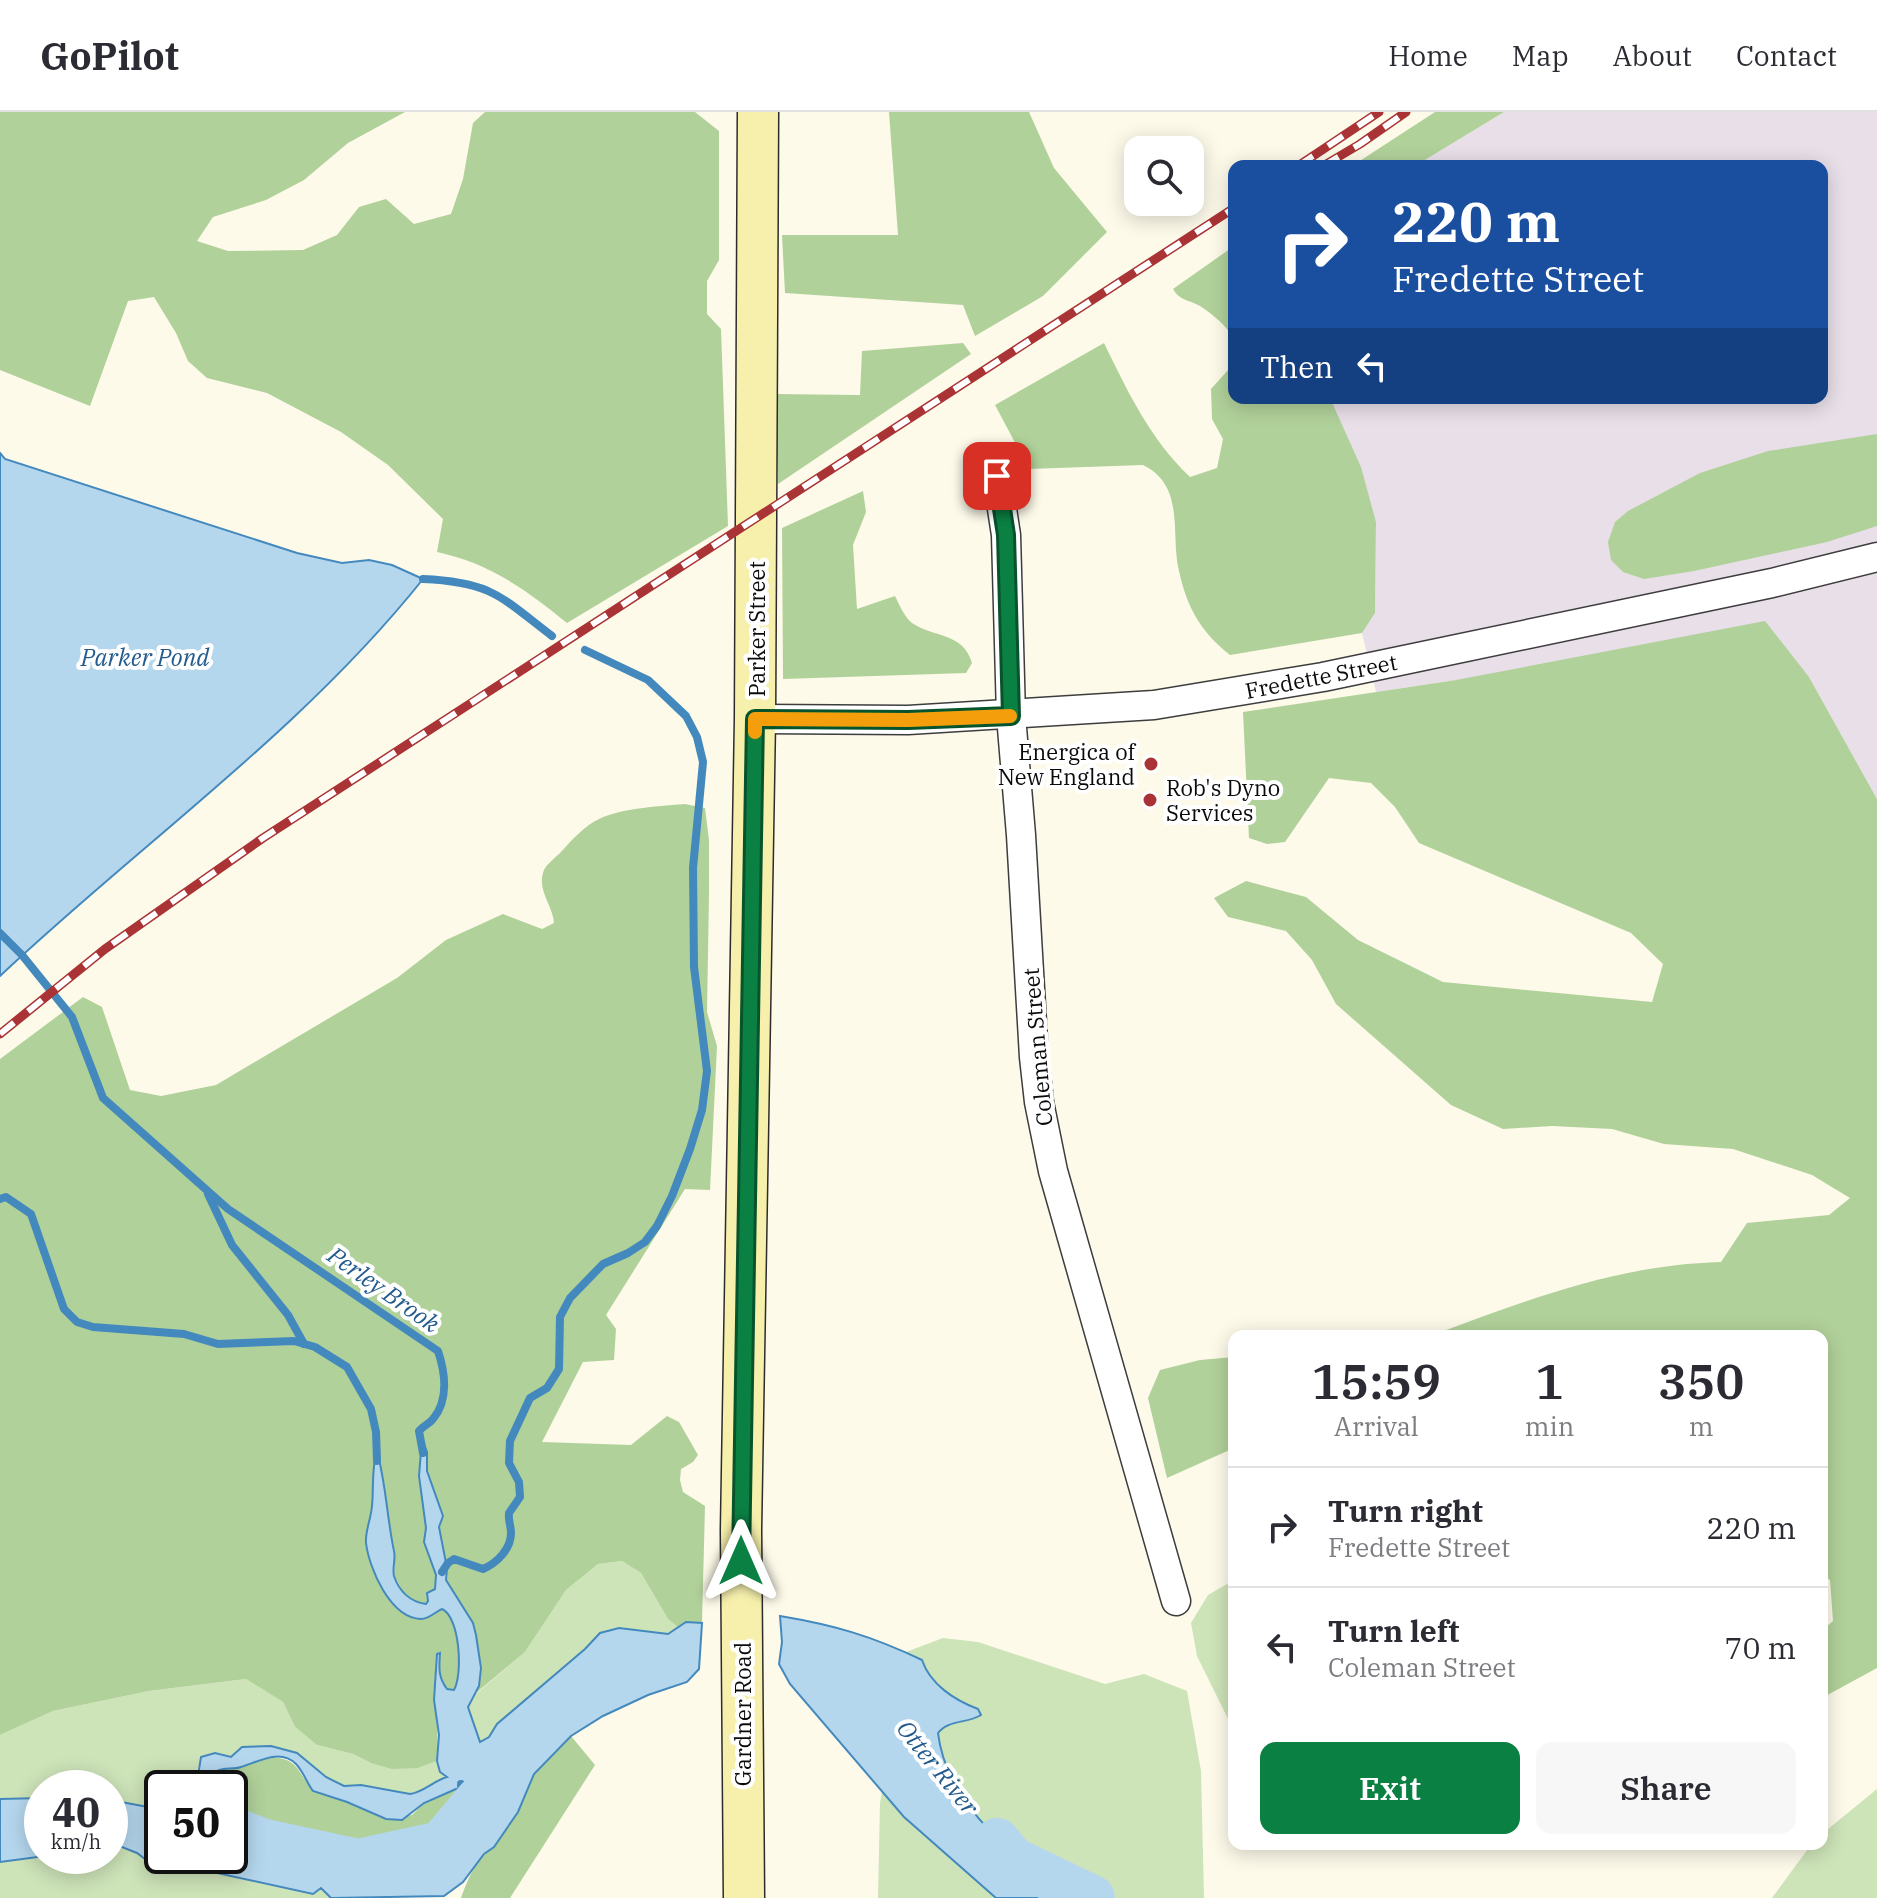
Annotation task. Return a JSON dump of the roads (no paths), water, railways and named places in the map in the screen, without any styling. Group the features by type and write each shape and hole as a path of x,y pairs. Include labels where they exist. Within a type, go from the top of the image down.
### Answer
{"main road":[{"name":"Parker Street","path":"741,1530 755,719 758,112"},
{"name":"Gardner Road","path":"741,1530 744,1898"}],"street":[{"name":"Coleman Street","path":"997,476 1006,535 1011,716 1034,1057 1044,1129 1053,1171 1176,1601"},
{"name":"Fredette Street","path":"755,719 908,720 1154,705 1323,677 1772,583 1877,557"}],"water":[{"name":"Parker Pond","path":"0,453 5,459 297,553 342,563 369,560 392,565 423,579 376,634 273,736 0,976"},
{"path":"422,1439 427,1452 427,1471 443,1516 439,1527 447,1568 446,1580 473,1623 476,1635 481,1668 479,1686 468,1707 480,1742 600,1633 619,1628 668,1634 686,1622 702,1623 699,1669 687,1682 648,1695 603,1716 571,1736 534,1774 518,1812 494,1847 484,1854 463,1882 444,1896 331,1898 321,1888 313,1894 222,1874 248,1874 248,1829 361,1855 412,1856 436,1846 457,1817 464,1794 456,1789 424,1803 402,1820 386,1819 313,1791 296,1764 283,1757 238,1768 199,1770 201,1757 215,1753 231,1757 242,1747 271,1746 297,1753 326,1777 344,1786 361,1785 410,1794 447,1777 440,1772 437,1761 439,1735 434,1700 437,1654 440,1653 440,1672 447,1689 454,1690 457,1682 459,1659 453,1623 442,1609 421,1619 400,1610 383,1590 366,1543 377,1451 394,1554 394,1576 406,1595 426,1604 427,1593 435,1589 436,1575 424,1542 426,1528 419,1476"},
{"path":"780,1616 852,1632 922,1660 931,1677 944,1690 978,1709 981,1715 947,1726 938,1733 944,1760 956,1786 972,1810 1012,1852 1084,1898 996,1898 904,1817 790,1684 779,1664 782,1642"},
{"path":"24,1798 24,1859 0,1862 0,1799"},
{"path":"128,1803 144,1806 144,1858 128,1849"}],"waterway":[{"path":"423,579 481,588 507,602 552,636"},
{"path":"442,1572 454,1559 483,1569 506,1550 511,1533 509,1513 520,1497 519,1482 509,1463 510,1441 530,1398 547,1388 559,1369 560,1317 570,1298 603,1264 645,1242 657,1226 672,1196 702,1110 707,1071 694,967 693,868 703,762 697,737 686,716 648,680 585,650"},
{"name":"Perley Brook","path":"0,933 72,1017 103,1098 228,1209 438,1351 444,1377 442,1403 431,1421 419,1431 423,1453"},
{"name":"Perley Brook","path":"208,1194 232,1245 288,1315 304,1344"},
{"name":"Perley Brook","path":"0,1199 6,1197 31,1214 64,1309 77,1322 93,1327 184,1334 218,1344 294,1341 315,1347 347,1367 371,1409 377,1461"},
{"name":"Perley Brook","path":"461,1784 462,1818"},
{"name":"Otter River","path":"248,1836 358,1862 441,1844 478,1800"},
{"name":"Otter River","path":"997,1841 1013,1860 1092,1898"}],"railway":[{"path":"1307,160 1379,112"},
{"path":"1333,160 1406,112"},
{"path":"0,1034 105,949 263,838 1228,212"}],"place":[{"name":"Energica of New England","path":"1151,764"},
{"name":"Rob's Dyno Services","path":"1150,800"}]}
